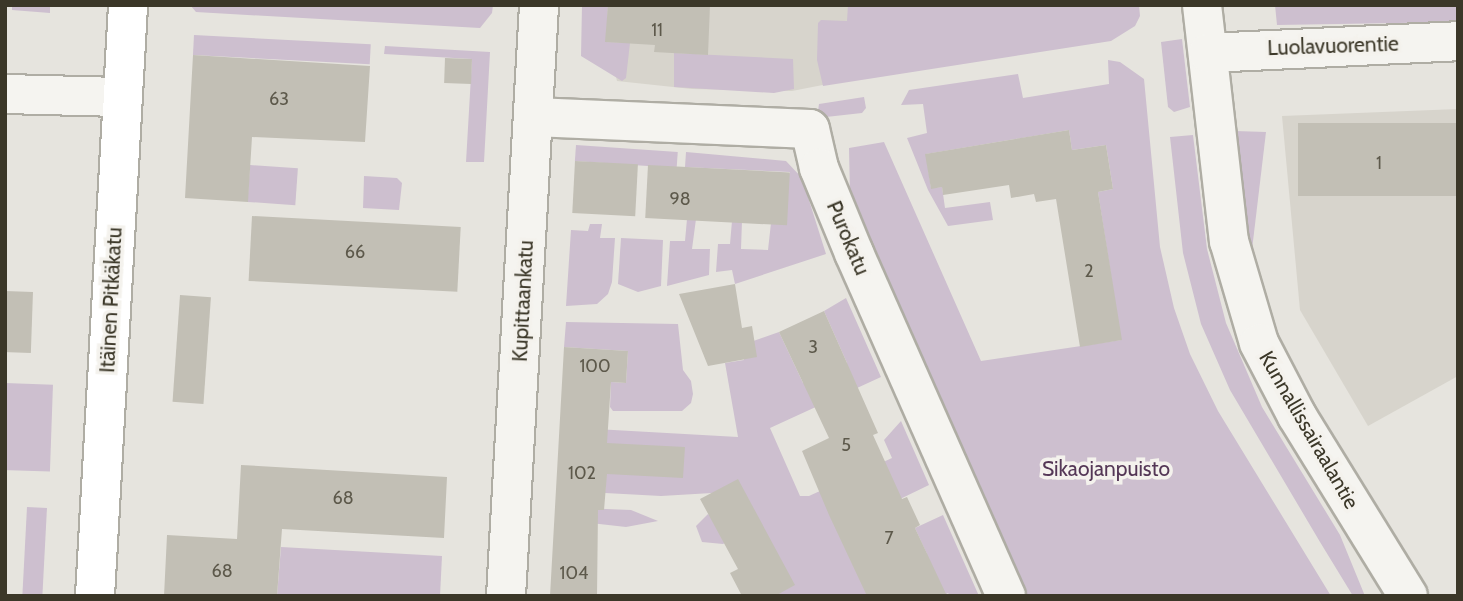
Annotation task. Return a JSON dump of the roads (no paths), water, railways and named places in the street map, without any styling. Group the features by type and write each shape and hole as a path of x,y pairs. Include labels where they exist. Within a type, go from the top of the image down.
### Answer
{"main road":[{"name":"Itäinen Pitkäkatu","path":"95,596 128,5"}],"street":[{"name":"Kupittaankatu","path":"506,596 539,5"},
{"name":"Kunnallissairaalantie","path":"1202,5 1229,241 1259,343 1297,416 1408,596"},
{"name":"Luolavuorentie","path":"1208,53 1458,41"},
{"path":"5,94 123,97"},
{"name":"Purokatu","path":"534,117 810,129 819,167 849,241 1006,596"}],"park label":[{"name":"Sikaojanpuisto","path":"1106,469"}]}
